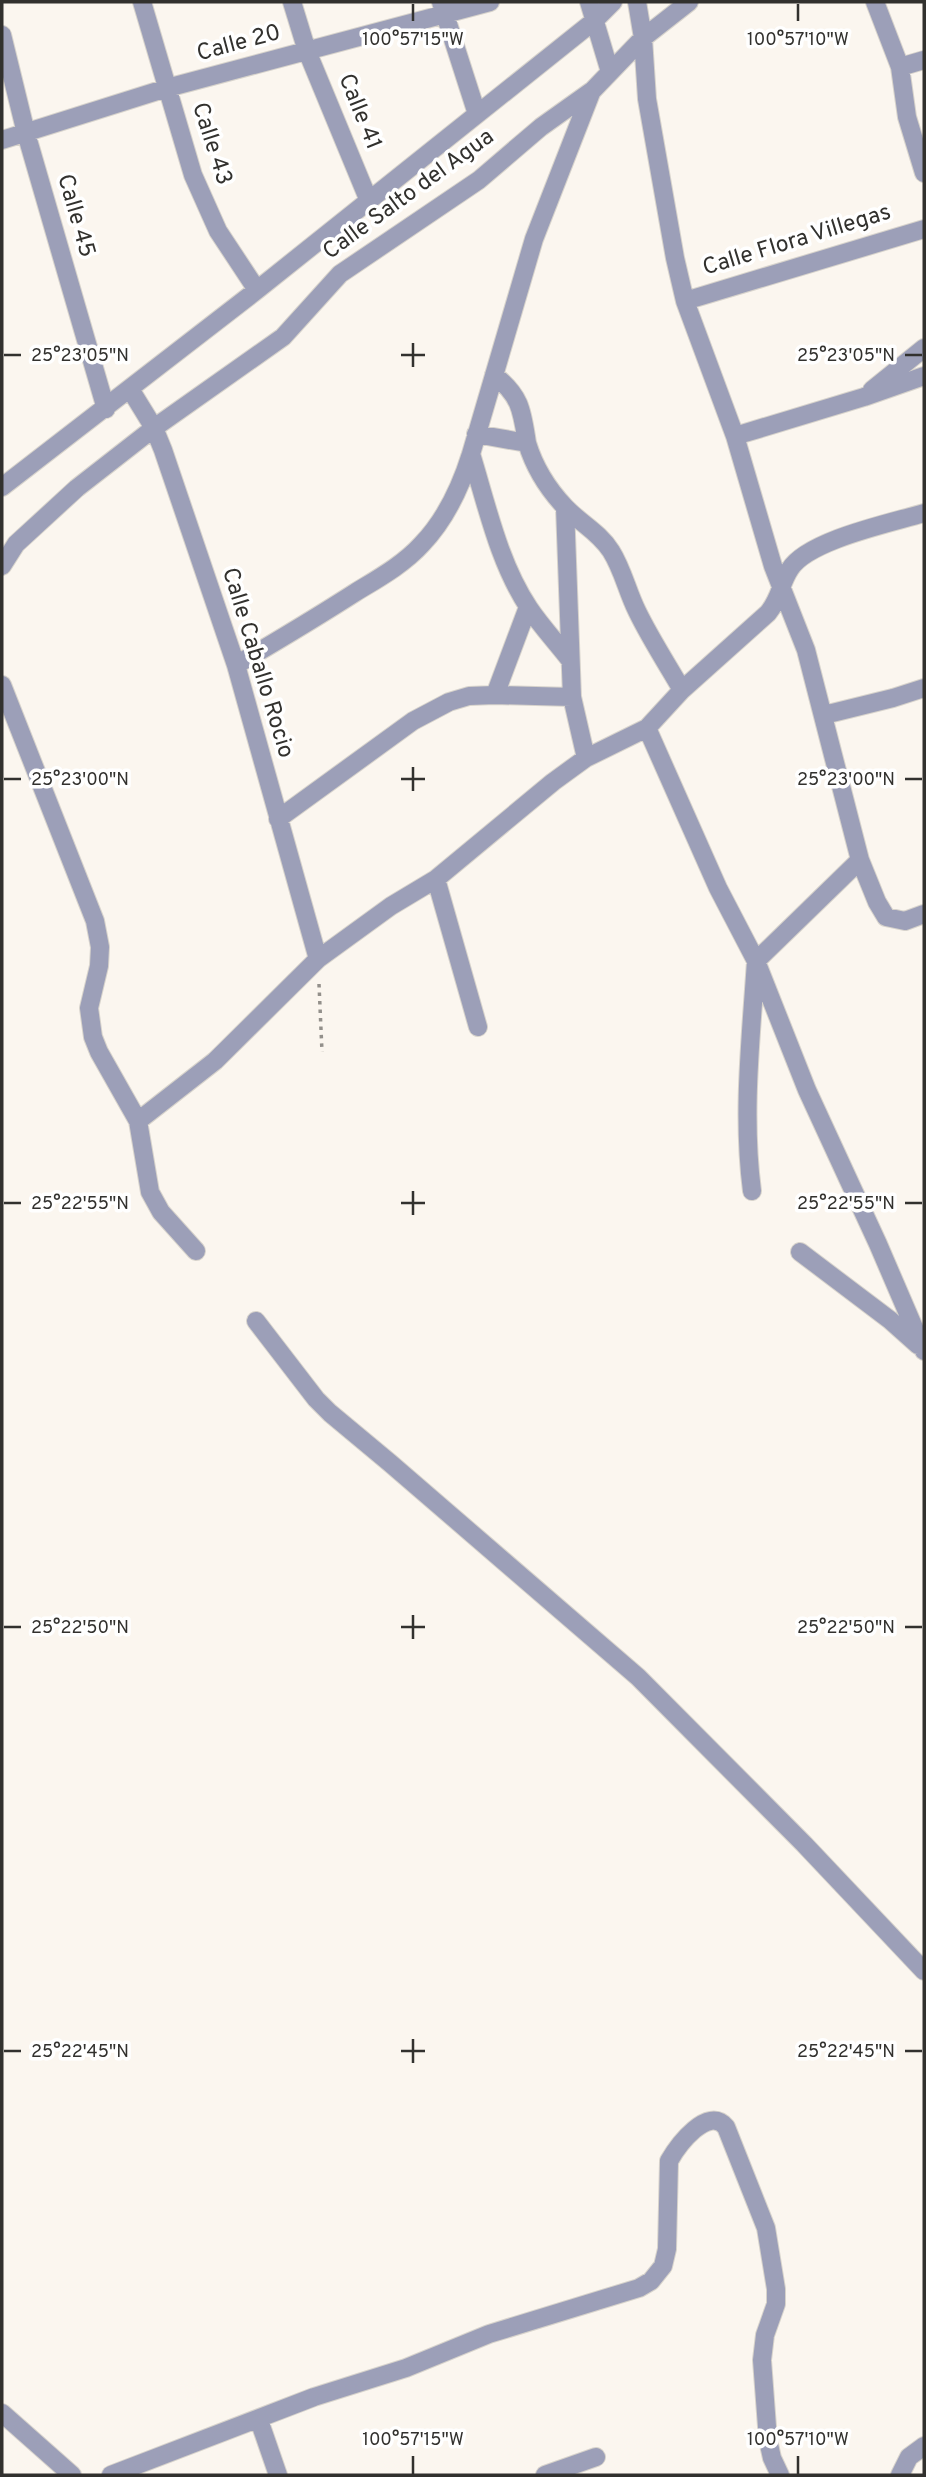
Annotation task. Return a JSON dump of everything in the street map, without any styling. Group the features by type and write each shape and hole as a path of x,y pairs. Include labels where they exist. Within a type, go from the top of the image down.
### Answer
{"street":[{"name":"Calle 43","path":"142,2 193,175 218,231 257,290"},
{"name":"Calle 41","path":"292,2 307,51 369,201"},
{"name":"Calle 20","path":"2,140 167,88 307,51 443,8 490,2"},
{"path":"589,2 610,72"},
{"name":"Calle Salto del Agua","path":"2,487 257,290 594,21 613,2"},
{"path":"637,2 643,38 647,99 672,245 685,300 734,436 767,547 806,650 860,859 886,917 905,921 924,914"},
{"name":"Calle Salto del Agua","path":"2,566 16,544 77,488 153,428 283,337 340,274 479,180 541,127 593,90 643,38 689,2"},
{"path":"875,2 900,67 907,117 924,173"},
{"path":"443,8 477,114"},
{"name":"Calle 45","path":"2,36 26,133 106,409"},
{"path":"900,67 924,60"},
{"path":"236,665 317,617 407,558 423,544 453,499 471,454 534,239 593,90"},
{"name":"Calle Flora Villegas","path":"685,300 924,229"},
{"path":"864,397 924,348"},
{"path":"494,375 506,384 519,402 532,460 565,507 591,528 611,551 636,610 682,690"},
{"path":"734,436 924,376"},
{"name":"Calle Caballo Rocio","path":"130,389 163,450 236,665 318,959"},
{"path":"476,434 527,443"},
{"path":"471,454 511,573 528,607 570,660"},
{"path":"565,507 572,697 586,758"},
{"path":"138,1121 215,1061 318,959 391,906 436,879 586,758 648,728 682,690 768,613 777,603 789,569 806,554 827,543 924,513"},
{"path":"495,695 528,607"},
{"path":"2,685 95,920 100,947 99,966 89,1009 90,1023 99,1052 138,1121 150,1192 161,1212 196,1251"},
{"path":"824,715 924,688"},
{"path":"278,819 412,721 449,702 469,696 572,697"},
{"path":"648,728 718,888 756,961 807,1090 923,1350"},
{"path":"752,1191 746,1148 746,1115 756,961 860,859"},
{"path":"436,879 478,1027"},
{"path":"800,1251 890,1320 923,1350"},
{"path":"256,1321 316,1399 330,1413 638,1677 822,1862 924,1971"},
{"path":"111,2475 337,2389 406,2368 489,2334 609,2299 651,2281 663,2266 667,2249 669,2161 698,2127 704,2122 716,2121 723,2123 730,2135 766,2228 777,2296 763,2346 765,2417 772,2458 780,2475"},
{"path":"2,2413 72,2475"},
{"path":"260,2420 278,2475"},
{"path":"900,2475 909,2456 924,2446"},
{"path":"545,2475 596,2456"}],"path":[{"path":"318,959 322,1052"}]}
